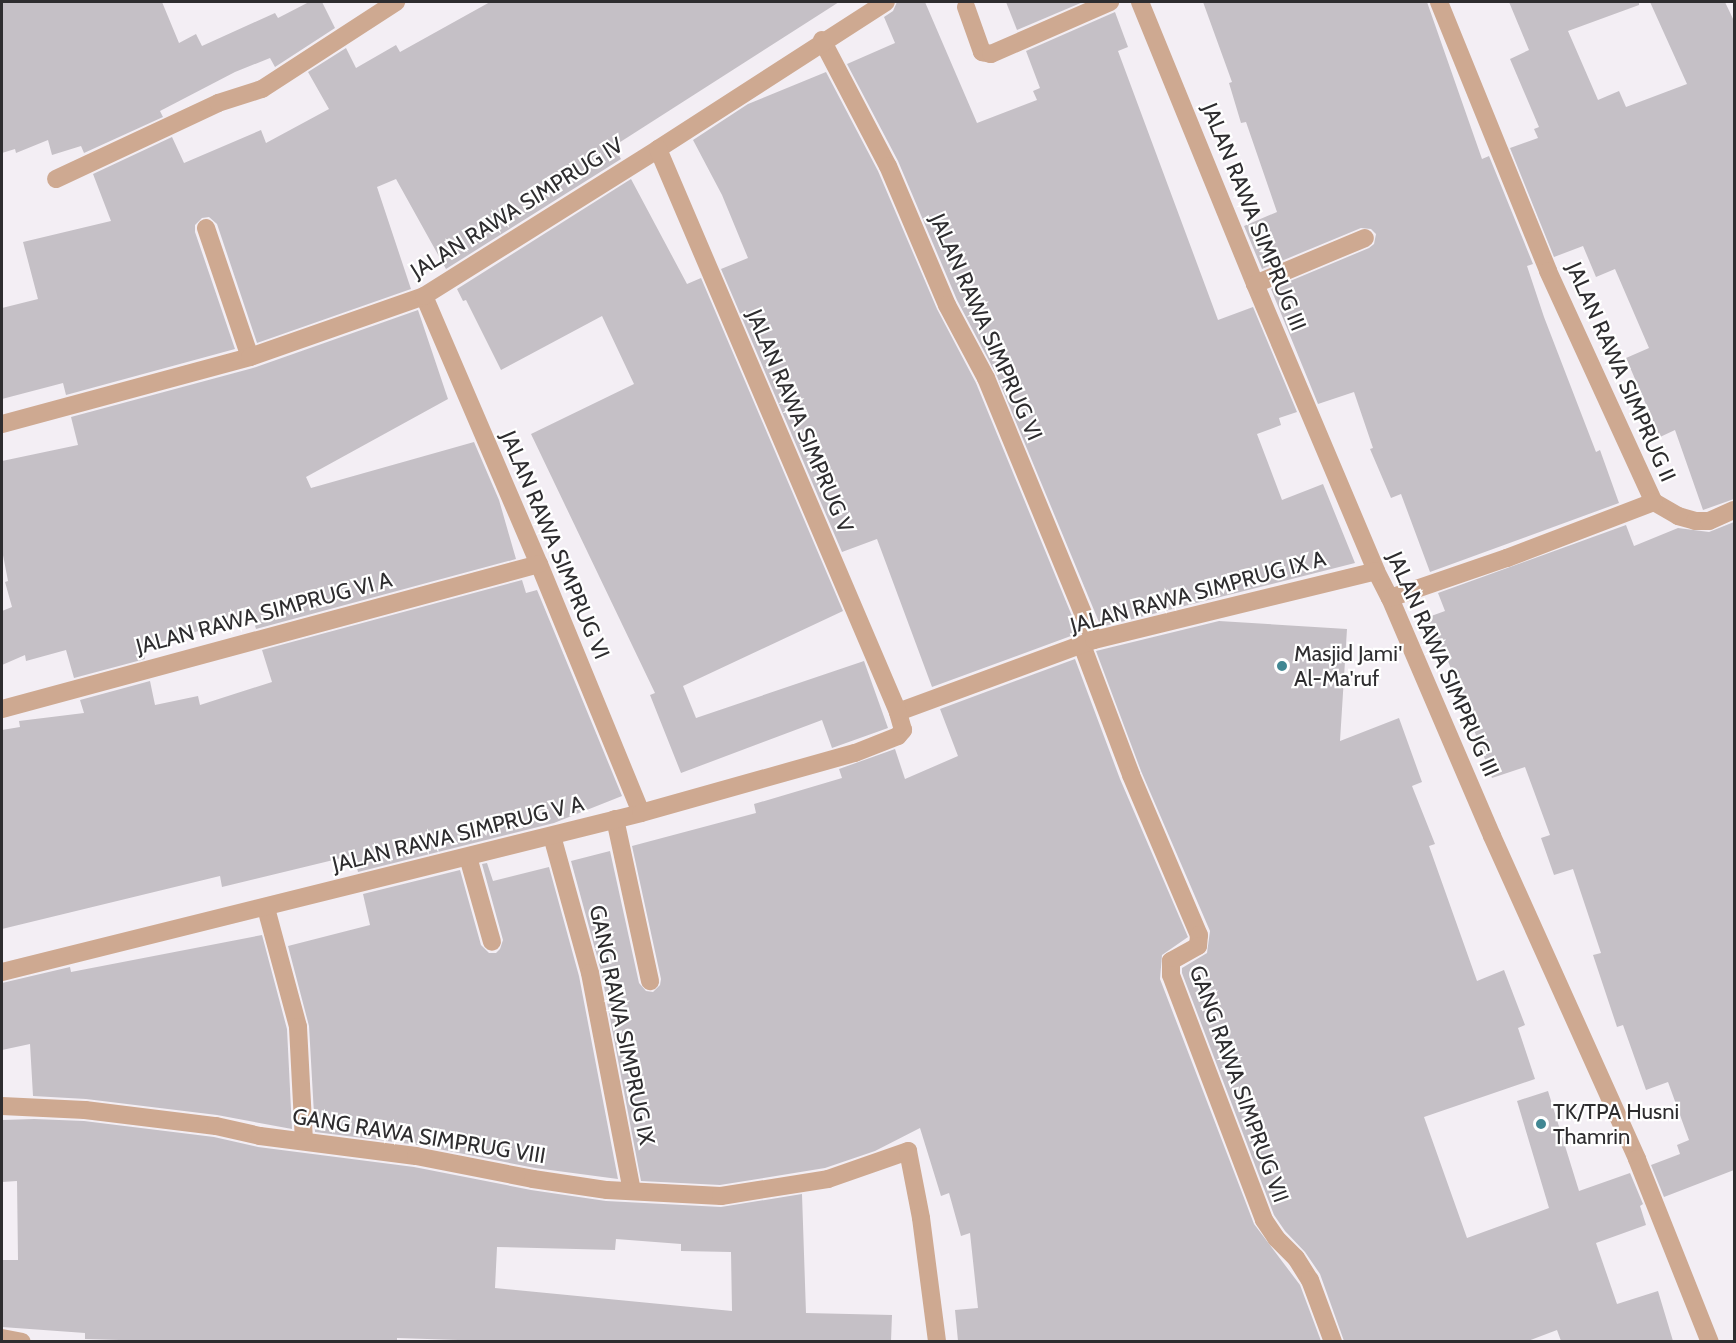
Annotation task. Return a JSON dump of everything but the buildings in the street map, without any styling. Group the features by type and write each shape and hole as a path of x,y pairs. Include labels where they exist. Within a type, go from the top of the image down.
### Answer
{"street":[{"path":"56,179 218,103 262,89 396,2"},
{"name":"JALAN RAWA SIMPRUG IV","path":"2,424 250,357 424,296 658,149 822,40 886,2"},
{"path":"966,7 982,52 991,54 1110,2"},
{"name":"JALAN RAWA SIMPRUG III","path":"1140,2 1254,284 1376,571 1390,598 1492,836 1637,1159 1710,1341"},
{"name":"JALAN RAWA SIMPRUG II","path":"1390,598 1507,558 1654,502 1548,271 1439,2"},
{"name":"JALAN RAWA SIMPRUG VI","path":"822,40 888,166 947,305 986,378 1088,643"},
{"name":"JALAN RAWA SIMPRUG V","path":"658,149 898,712"},
{"path":"206,228 250,357"},
{"path":"1254,284 1365,238"},
{"name":"JALAN RAWA SIMPRUG VI","path":"424,296 539,564 640,813"},
{"path":"1654,502 1678,516 1695,521 1709,521 1734,510"},
{"name":"JALAN RAWA SIMPRUG VI A","path":"2,709 539,564"},
{"name":"JALAN RAWA SIMPRUG IX A","path":"898,712 1088,643 1376,571"},
{"name":"GANG RAWA SIMPRUG VII","path":"1088,643 1131,775 1199,935 1198,946 1171,961 1171,975 1264,1220 1276,1238 1296,1258 1310,1280 1333,1341"},
{"name":"JALAN RAWA SIMPRUG V A","path":"2,972 552,836 855,753 898,736 903,730 898,712"},
{"path":"615,819 650,981"},
{"name":"GANG RAWA SIMPRUG IX","path":"552,836 590,974 632,1191"},
{"path":"468,857 492,942"},
{"path":"266,908 298,1027 304,1142"},
{"name":"GANG RAWA SIMPRUG VIII","path":"2,1106 85,1110 216,1126 304,1142 416,1156 533,1179 632,1191 721,1196 828,1179 908,1151 921,1218 937,1341"},
{"path":"2,1338 22,1341"}],"place":[{"name":"Masjid Jami' Al-Ma'ruf","path":"1282,666"},
{"name":"TK/TPA Husni Thamrin","path":"1541,1124"}]}
